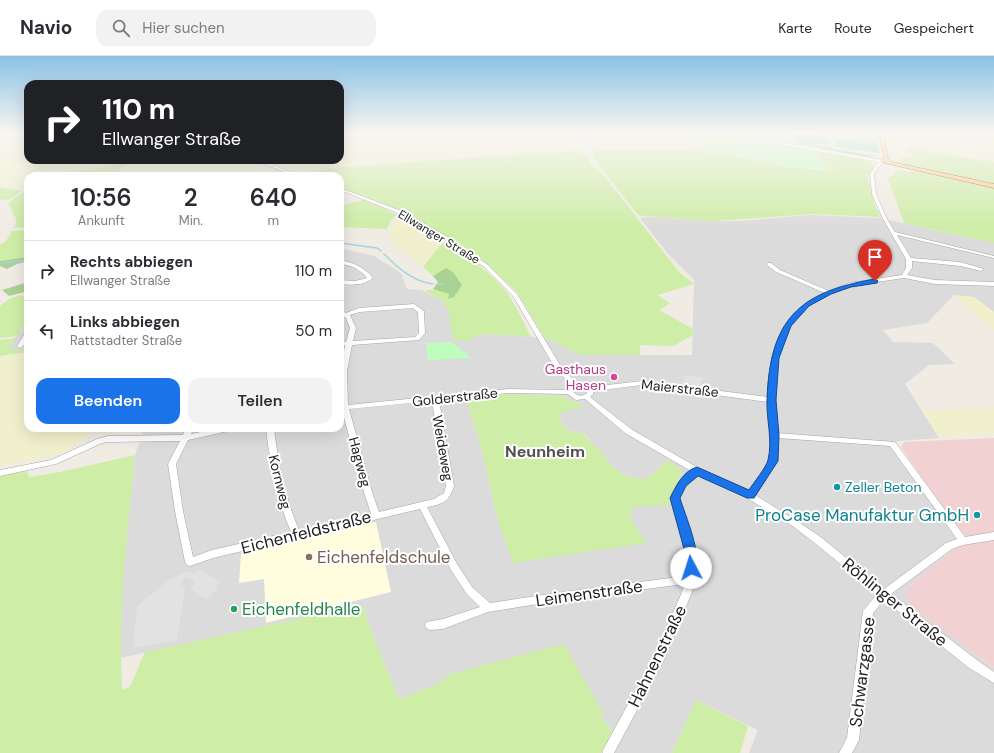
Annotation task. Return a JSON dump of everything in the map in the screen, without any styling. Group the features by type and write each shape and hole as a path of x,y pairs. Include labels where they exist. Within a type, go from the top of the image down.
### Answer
{"main road":[{"path":"905,166 994,186"}],"street":[{"path":"271,166 288,172"},
{"path":"876,167 871,178 874,194 885,219 909,259 909,268 904,276"},
{"name":"Ellwanger Straße","path":"344,191 402,213 449,240 486,266 515,295 572,389"},
{"path":"894,233 994,257"},
{"path":"909,259 960,264 980,269"},
{"path":"344,263 358,266 370,278 356,283 344,282"},
{"path":"769,264 778,271 829,293"},
{"path":"586,397 590,394 589,389 582,386 572,389 574,396 586,397 628,431 697,471 750,496 773,461 774,435 772,400 775,358 787,325 807,304 829,293 849,286 904,276 935,282 994,284"},
{"path":"344,314 358,310 414,306 421,311 422,332 417,339 344,344"},
{"name":"Hagweg","path":"344,314 349,316 353,328 348,343 344,371"},
{"path":"20,346 24,340"},
{"name":"Maierstraße","path":"589,389 642,383 772,400"},
{"name":"Golderstraße","path":"344,408 508,391 572,389"},
{"name":"Weideweg","path":"422,505 436,502 447,495 450,486 435,398"},
{"name":"Hagweg","path":"344,414 376,515"},
{"path":"184,438 188,432"},
{"path":"0,473 53,462 100,441 108,439 184,438 213,432"},
{"name":"Kornweg","path":"270,432 272,447 288,513 297,535"},
{"path":"774,435 892,444 963,541"},
{"name":"Eichenfeldstraße","path":"184,438 172,464 179,511 190,562 212,554 422,505"},
{"name":"Hahnenstraße","path":"608,752 660,656 682,604 690,579 692,556 675,498 682,483 697,471"},
{"name":"Röhlinger Straße","path":"750,496 797,525 819,541 973,664 994,678"},
{"path":"422,505 454,567 469,590 488,608"},
{"name":"Schwarzgasse","path":"845,753 853,740 868,611 885,594 949,546 963,541 994,536"},
{"name":"Leimenstraße","path":"430,625 443,624 488,608 563,596 690,579"}],"shaded area":[{"name":"Neunheim","path":"810,215 879,218 994,243 994,312 974,297 954,295 927,323 883,330 893,342 933,343 955,364 929,365 905,384 939,438 899,441 893,444 960,537 949,546 952,550 904,591 982,660 994,668 994,753 749,753 758,730 696,700 672,753 601,753 613,734 601,716 604,715 450,674 440,683 399,699 373,636 363,605 120,658 123,572 135,455 143,432 344,432 344,249 374,256 402,275 407,289 423,290 424,292 445,301 449,309 474,336 484,334 546,338 581,355 692,355 694,280 668,254 640,218 650,217 742,221","holes":["503,394 562,396 571,401 580,403 582,406 560,413 558,416 567,430 584,434 598,448 614,468 624,475 640,479 650,477 667,460 676,484 670,501 632,507 631,519 646,543 498,521 482,450 466,399"]},
{"path":"24,323 24,349 7,351"},
{"path":"687,375 704,378 698,387 680,384"},
{"path":"994,438 994,668 922,615 904,591 952,550 970,541 952,521 901,447 904,442"},
{"path":"376,522 391,592 266,623 264,579 239,583 241,554"},
{"path":"200,570 221,582 215,586 218,588 206,600 190,588 195,582 186,577 180,584 185,588 177,640 133,648 137,606 166,582 184,572 195,573"}],"green space":[{"path":"0,166 56,166 48,172 24,172 24,187 0,184"},
{"path":"58,166 109,166 97,169 50,172"},
{"path":"107,166 124,166 118,172 62,172 94,169"},
{"path":"124,166 259,166 275,172 118,172"},
{"path":"278,166 360,166 314,172 295,172"},
{"path":"371,166 592,166 602,173 680,273 694,284 657,295 670,303 659,310 693,329 693,335 673,346 640,345 640,355 581,355 544,337 517,292 479,258 452,240 388,205 344,189 344,172 314,172"},
{"path":"599,166 780,166 867,174 875,206 881,217 814,214 716,221 638,215"},
{"path":"787,166 823,166 825,169"},
{"path":"824,166 874,166 869,174 827,170"},
{"path":"911,166 994,166 994,185"},
{"path":"896,171 921,172 994,187 994,243 904,223 888,178 894,175"},
{"path":"0,187 22,191 8,200 0,199"},
{"path":"24,192 24,227 14,228 16,225 16,219 8,204 14,198"},
{"path":"364,200 397,215 391,220 387,229 344,227 344,205"},
{"path":"396,219 404,219 443,243 423,267 397,247 392,241 389,230"},
{"path":"24,230 24,258 0,261 0,245 6,241 12,231"},
{"path":"445,242 483,269 497,281 515,305 531,337 484,334 474,336 473,340 453,340 449,310 443,306 444,301 424,291 440,290 449,294 448,298 454,297 446,268 433,276 423,267 439,247"},
{"path":"24,258 24,262 7,269 0,266 0,261"},
{"path":"446,268 453,272 462,285 454,297 448,299 449,294 433,289 438,282 433,276"},
{"path":"24,283 24,292 9,296 2,290"},
{"path":"21,295 24,297 24,324 17,336 0,338 0,306 9,299"},
{"path":"954,295 974,297 994,312 994,330"},
{"path":"16,338 8,351 24,349 24,353 0,356 0,340"},
{"path":"451,342 472,358 428,360 426,343"},
{"path":"24,353 24,432 90,432 80,442 55,455 0,466 0,356"},
{"path":"503,394 562,396 571,401 580,403 583,406 560,413 558,417 567,430 583,434 598,448 614,468 624,475 640,479 650,477 667,460 681,469 683,472 673,491 670,505 632,507 631,519 646,543 513,563 498,521 482,450 466,399"},
{"path":"994,408 994,434 939,437 922,411"},
{"path":"135,455 122,601 122,690 130,687 145,652 363,605 373,636 399,699 440,683 450,674 564,644 604,714 601,716 613,734 601,753 0,753 0,475 27,471 29,477 60,472"},
{"path":"696,700 748,726 740,753 672,753"}],"waterway":[{"path":"344,244 377,248 381,251"},
{"path":"384,254 400,269 412,277 433,284"},
{"path":"0,263 24,260"},
{"path":"438,284 445,284"}],"place":[{"name":"Gasthaus Hasen","path":"614,377"},
{"name":"Zeller Beton","path":"837,487"},
{"name":"ProCase Manufaktur GmbH","path":"977,515"},
{"name":"Eichenfeldschule","path":"309,557"},
{"name":"Eichenfeldhalle","path":"234,609"}],"district":[{"name":"Neunheim","path":"545,451"}],"route":[{"path":"691,568 692,556 675,498 682,483 697,471 750,496 773,461 774,435 772,400 775,358 787,325 807,304 829,293 849,286 875,281"}]}
